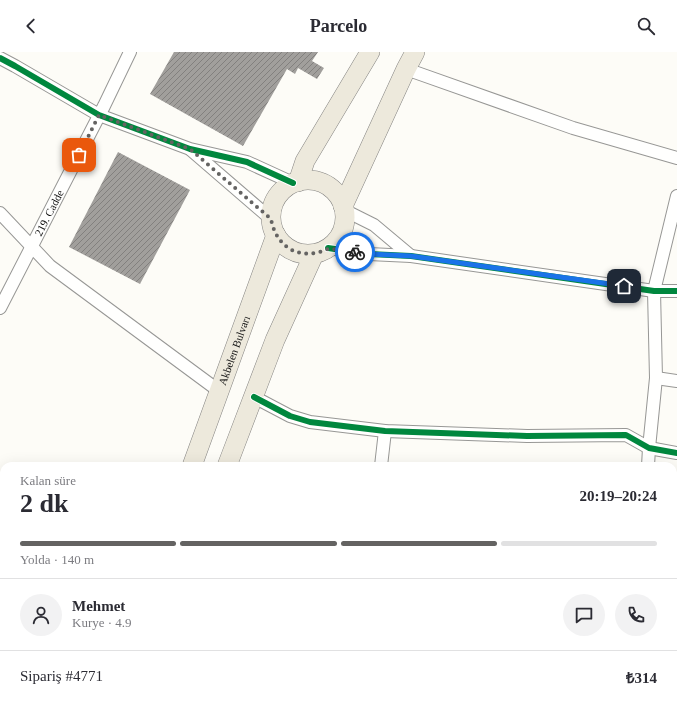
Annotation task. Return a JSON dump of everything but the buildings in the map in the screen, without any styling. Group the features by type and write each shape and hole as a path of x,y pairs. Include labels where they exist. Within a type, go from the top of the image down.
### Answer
{"main road":[{"path":"296,182 305,160 370,52"},
{"path":"343,208 406,69 416,52"},
{"path":"310,180 330,188 338,196 343,208 344,224 340,236 334,243 321,251 303,254 292,250 283,244 273,227 272,210 274,202 279,194 296,182 310,180"},
{"name":"Akbelen Bulvarı","path":"193,462 219,391 273,227"},
{"path":"229,462 275,340 321,251"}],"street":[{"name":"219. Cadde","path":"0,308 130,52"},
{"path":"0,58 99,115 190,149 247,162 296,182"},
{"path":"406,69 573,128 677,158"},
{"path":"190,149 273,227"},
{"path":"648,462 656,378 654,291 677,196"},
{"path":"343,208 374,225 411,256"},
{"path":"0,213 50,266 219,391"},
{"path":"321,251 411,256 654,291 677,291"},
{"path":"656,378 677,380"},
{"path":"254,397 290,416 310,422 385,431 526,436 626,435 649,448 677,453"},
{"path":"382,462 385,431"}],"cycle path":[{"path":"0,58 99,115 190,149 247,162 293,183"},
{"path":"328,248 369,254 411,256 654,291 677,291"},
{"path":"254,397 290,416 310,422 385,431 527,436 626,435 649,448 677,453"}],"way so far":[{"path":"79,155 99,115 190,149 271,219 272,227 276,235 283,244 292,250 303,254 314,254 328,248 355,252"}],"route":[{"path":"355,252 411,256 624,286"}]}
